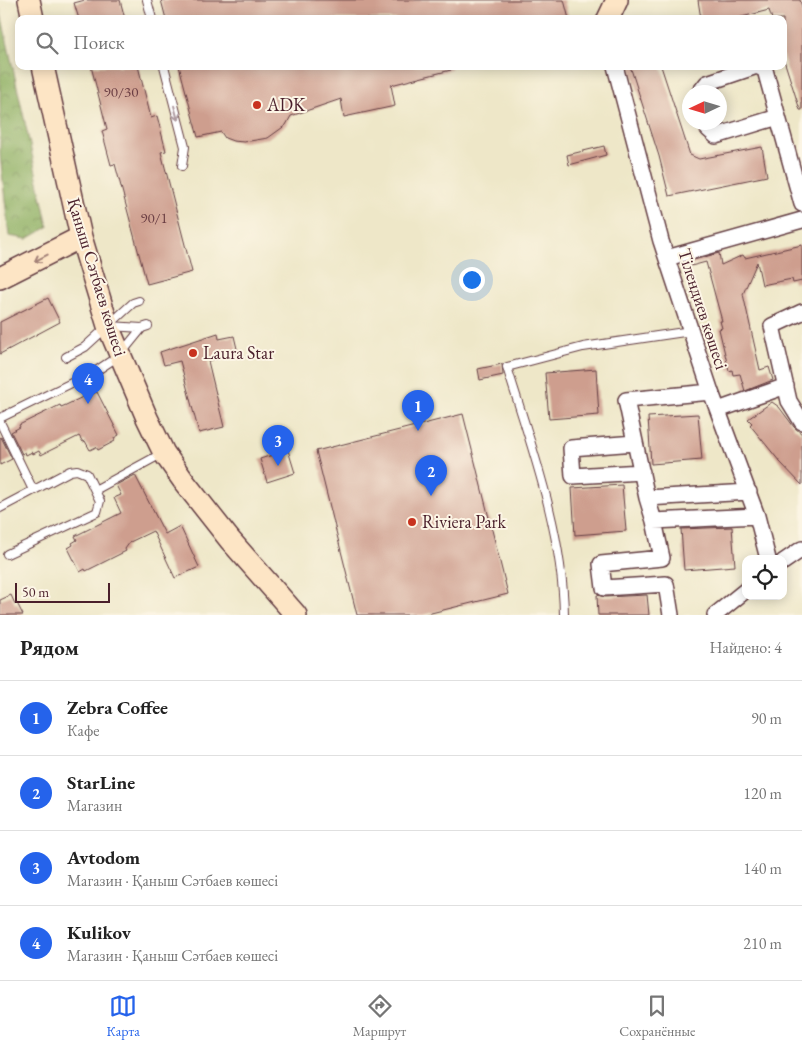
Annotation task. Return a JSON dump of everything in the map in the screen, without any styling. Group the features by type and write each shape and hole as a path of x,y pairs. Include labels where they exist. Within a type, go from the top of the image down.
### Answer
{"main road":[{"path":"30,0 32,15"},
{"path":"610,15 617,0"},
{"name":"Қаныш Сәтбаев көшесі","path":"44,70 81,237 108,326 146,418 164,452 185,483 230,540 296,615"},
{"path":"0,278 81,237"}],"street":[{"name":"Тілендиев көшесі","path":"617,70 667,258 711,392 749,492 767,555"},
{"path":"705,85 746,70"},
{"path":"765,70 802,204"},
{"path":"709,130 716,136 778,117"},
{"path":"667,258 802,220"},
{"path":"802,312 772,326 789,401 802,422"},
{"path":"718,410 786,386"},
{"path":"671,615 662,558 626,400 711,392"},
{"path":"635,443 571,448 573,476 642,472"},
{"path":"648,498 749,492"},
{"path":"654,521 757,516"},
{"path":"787,559 802,549"},
{"path":"662,558 601,564 604,588 666,584"},
{"path":"715,615 742,593"}],"lane":[{"path":"147,0 151,15"},
{"path":"165,70 185,147 182,166"},
{"path":"66,357 85,347 134,303 139,302"},
{"path":"33,490 0,420 96,371 120,355 145,327 108,326"},
{"path":"564,615 558,555 549,504 507,366 583,347 691,331"},
{"path":"95,490 164,452"},
{"path":"0,508 70,471 77,470 87,474 100,501 97,512 7,554"}],"green space":[{"path":"0,9 48,227 27,239 9,236 0,155"}],"building":[{"path":"85,0 120,0 124,15 78,15 74,3"},
{"path":"161,0 564,0 568,15 165,15"},
{"path":"698,0 800,0 802,7 802,110 800,110 787,69 787,15 771,15 769,10 750,15 700,15"},
{"path":"92,70 139,70 151,118 157,116 166,151 161,152 192,272 147,284 115,164 111,165 102,131 107,129"},
{"name":"ADK","path":"180,70 451,70 391,85 395,106 344,117 341,99 291,116 286,125 268,138 244,142 233,141 225,138 221,132 198,137"},
{"path":"631,70 662,70 690,155 699,159 762,147 767,176 669,196 659,156"},
{"path":"604,146 606,155 569,165 567,155"},
{"path":"802,245 802,281 793,283 792,279 762,285 757,262 743,294 760,370 769,367 773,380 745,391 740,374 733,375 732,370 729,371 719,329 722,328 720,321 722,321 706,262 691,266 690,261 719,253 721,265 743,255 745,258"},
{"path":"48,298 60,322 0,354 0,322"},
{"path":"218,333 219,339 234,336 238,353 208,361 224,427 199,433 180,361 164,365 160,352"},
{"path":"502,364 503,375 480,380 478,369"},
{"path":"596,369 599,415 549,419 545,373"},
{"path":"97,392 119,435 114,438 115,441 98,450 96,447 90,450 85,441 83,442 79,436 41,455 39,451 33,454 32,452 26,455 25,452 22,454 11,432 20,427 19,425 60,405 61,407"},
{"path":"772,402 779,407 794,427 802,434 802,485 780,462 750,425 752,423 748,419"},
{"name":"Riviera Park","path":"463,414 508,594 423,615 357,615 316,451"},
{"path":"698,414 702,460 651,464 648,417"},
{"path":"0,438 12,459 0,465"},
{"path":"288,450 295,473 267,482 260,459"},
{"path":"135,475 165,534 180,526 199,567 175,578 153,531 130,542 125,549 126,551 86,571 85,569 80,572 68,548 77,540 75,536 121,513 114,498 121,495 116,485"},
{"path":"622,485 626,531 575,535 572,488"},
{"path":"732,527 735,566 684,570 681,529"},
{"path":"11,595 23,615 0,615 0,600"},
{"path":"597,595 605,597 647,595 649,615 598,615"}],"place":[{"name":"ADK","path":"257,105"},
{"name":"Laura Star","path":"193,353"},
{"name":"Kulikov","path":"88,404"},
{"name":"Zebra Coffee","path":"418,431"},
{"name":"Avtodom","path":"278,466"},
{"name":"StarLine","path":"431,496"},
{"name":"Riviera Park","path":"412,522"}]}
